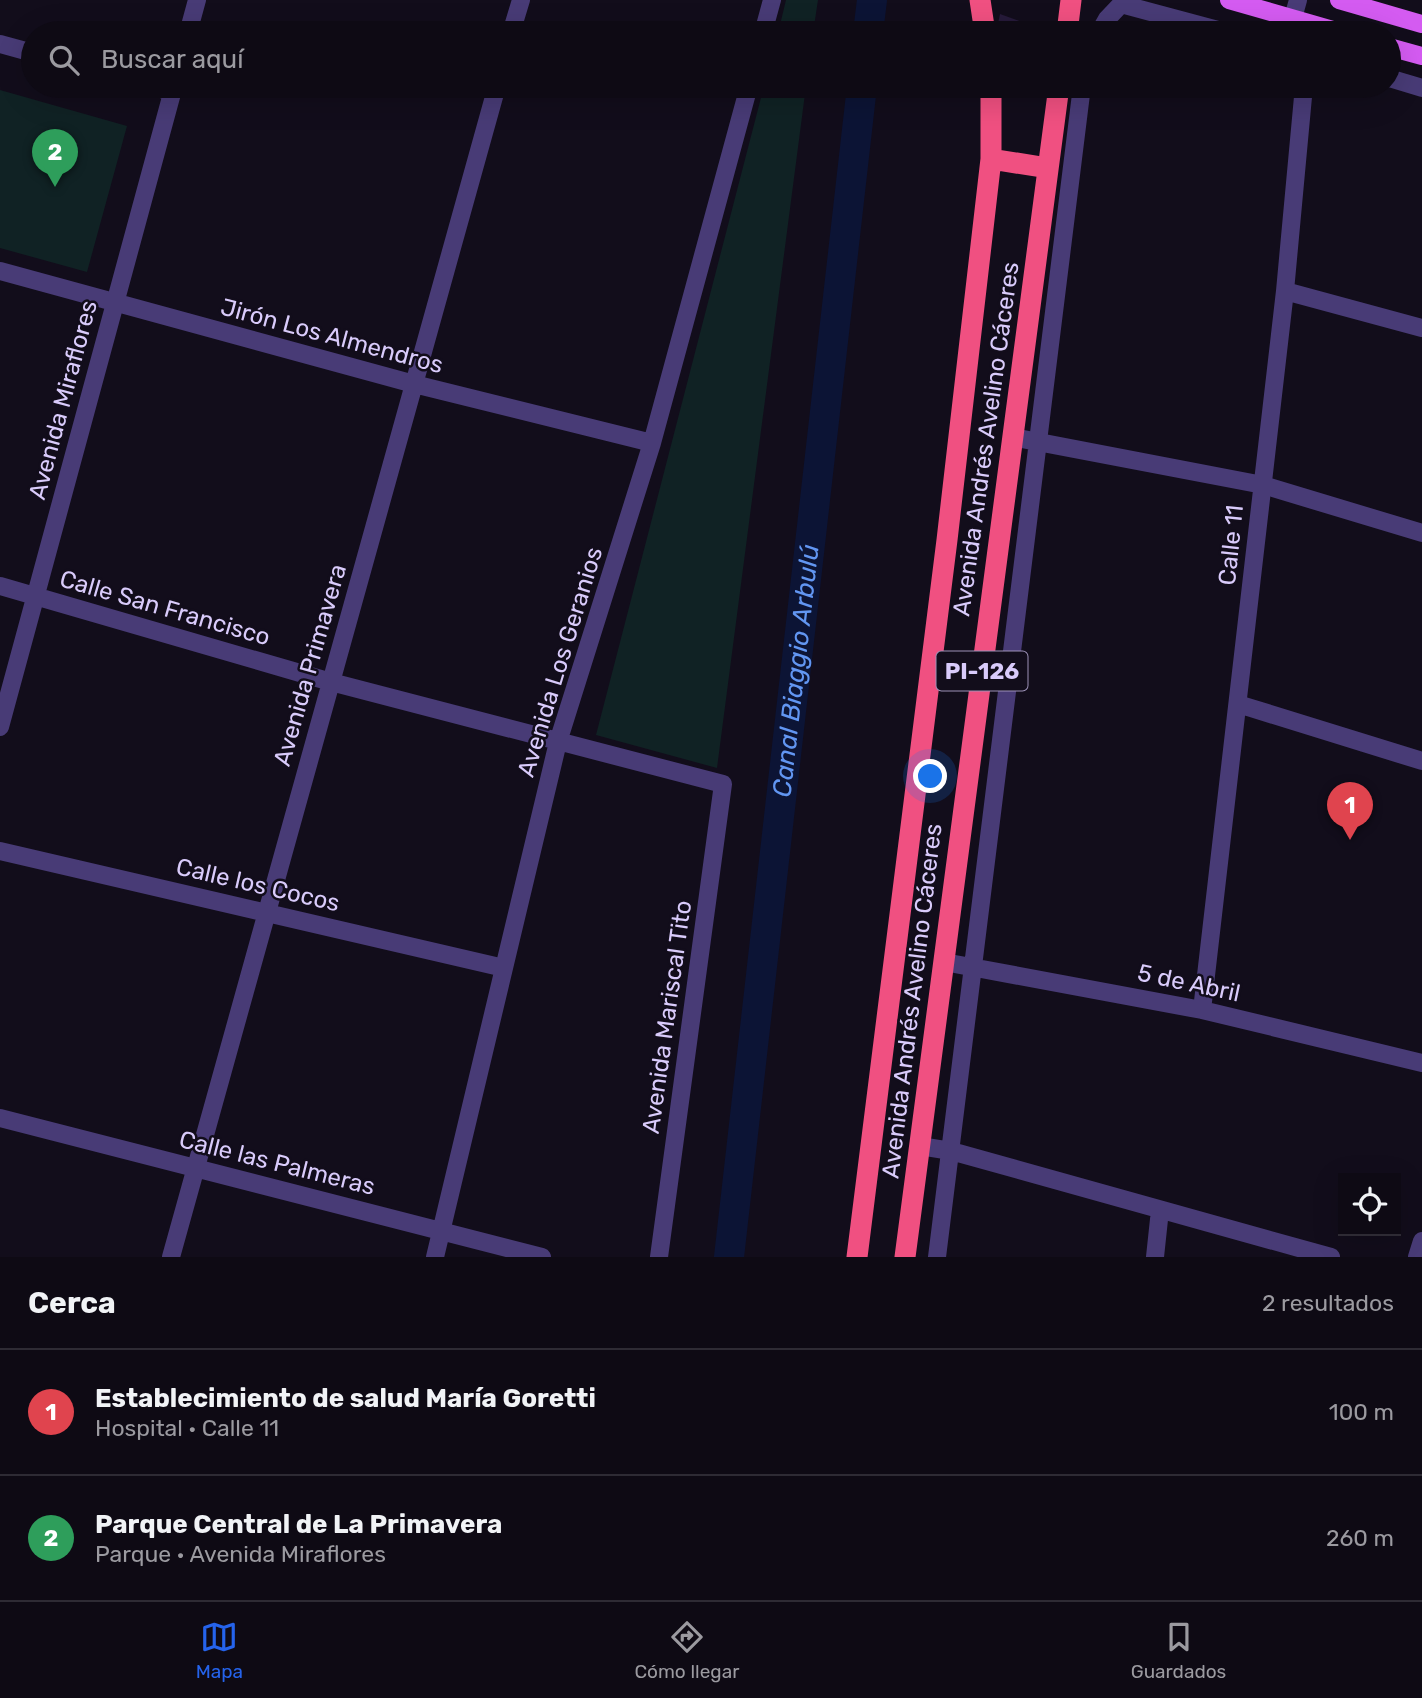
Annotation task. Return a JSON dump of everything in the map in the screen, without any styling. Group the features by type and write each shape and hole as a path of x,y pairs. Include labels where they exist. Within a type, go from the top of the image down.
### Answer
{"highway":[{"path":"980,0 983,21"},
{"path":"1069,21 1071,0"},
{"name":"Avenida Andrés Avelino Cáceres","path":"857,1257 947,540 991,159 990,98"},
{"name":"Avenida Andrés Avelino Cáceres","path":"905,1257 1057,98"},
{"path":"991,159 1048,167"}],"main road":[{"path":"1229,0 1300,21"},
{"path":"1339,0 1422,24"},
{"path":"1401,50 1422,56"}],"street":[{"path":"191,21 197,0"},
{"path":"515,21 521,0"},
{"path":"766,21 772,0"},
{"path":"1293,19 1298,0"},
{"path":"1106,21 1123,2 1188,21"},
{"path":"0,44 21,50"},
{"path":"1401,82 1422,88"},
{"name":"Avenida Miraflores","path":"0,727 171,98"},
{"name":"Avenida Primavera","path":"171,1257 494,98"},
{"name":"Avenida Los Geranios","path":"435,1257 558,742 652,443 746,98"},
{"name":"Avenida Andrés Avelino Cáceres","path":"937,1257 1081,98"},
{"name":"Calle 11","path":"1202,1010 1285,291 1303,98"},
{"name":"Jirón Los Almendros","path":"0,271 414,384 652,443"},
{"path":"1285,291 1422,328"},
{"path":"1012,437 1263,485 1422,533"},
{"name":"Calle San Francisco","path":"0,586 331,682 723,784"},
{"path":"1238,704 1422,761"},
{"name":"Avenida Mariscal Tito","path":"659,1257 723,784"},
{"name":"Calle los Cocos","path":"0,851 504,968"},
{"name":"5 de Abril","path":"944,961 1202,1010 1422,1063"},
{"name":"Calle las Palmeras","path":"0,1118 542,1257"},
{"path":"920,1146 951,1151 1331,1257"},
{"path":"1155,1257 1160,1210"},
{"path":"1417,1257 1422,1241"}],"shaded area":[{"path":"786,0 818,0 815,21 781,21"},
{"path":"0,90 127,126 87,272 0,248"},
{"path":"761,98 804,98 717,768 596,735"}],"building":[{"path":"1000,14 1019,21 999,21"}],"waterway":[{"name":"Canal Biaggio Arbulú","path":"869,21 872,0"},
{"name":"Canal Biaggio Arbulú","path":"729,1257 861,98"}],"place":[{"name":"Parque Central de La Primavera","path":"55,187"},
{"name":"Establecimiento de salud María Goretti","path":"1350,840"}]}
